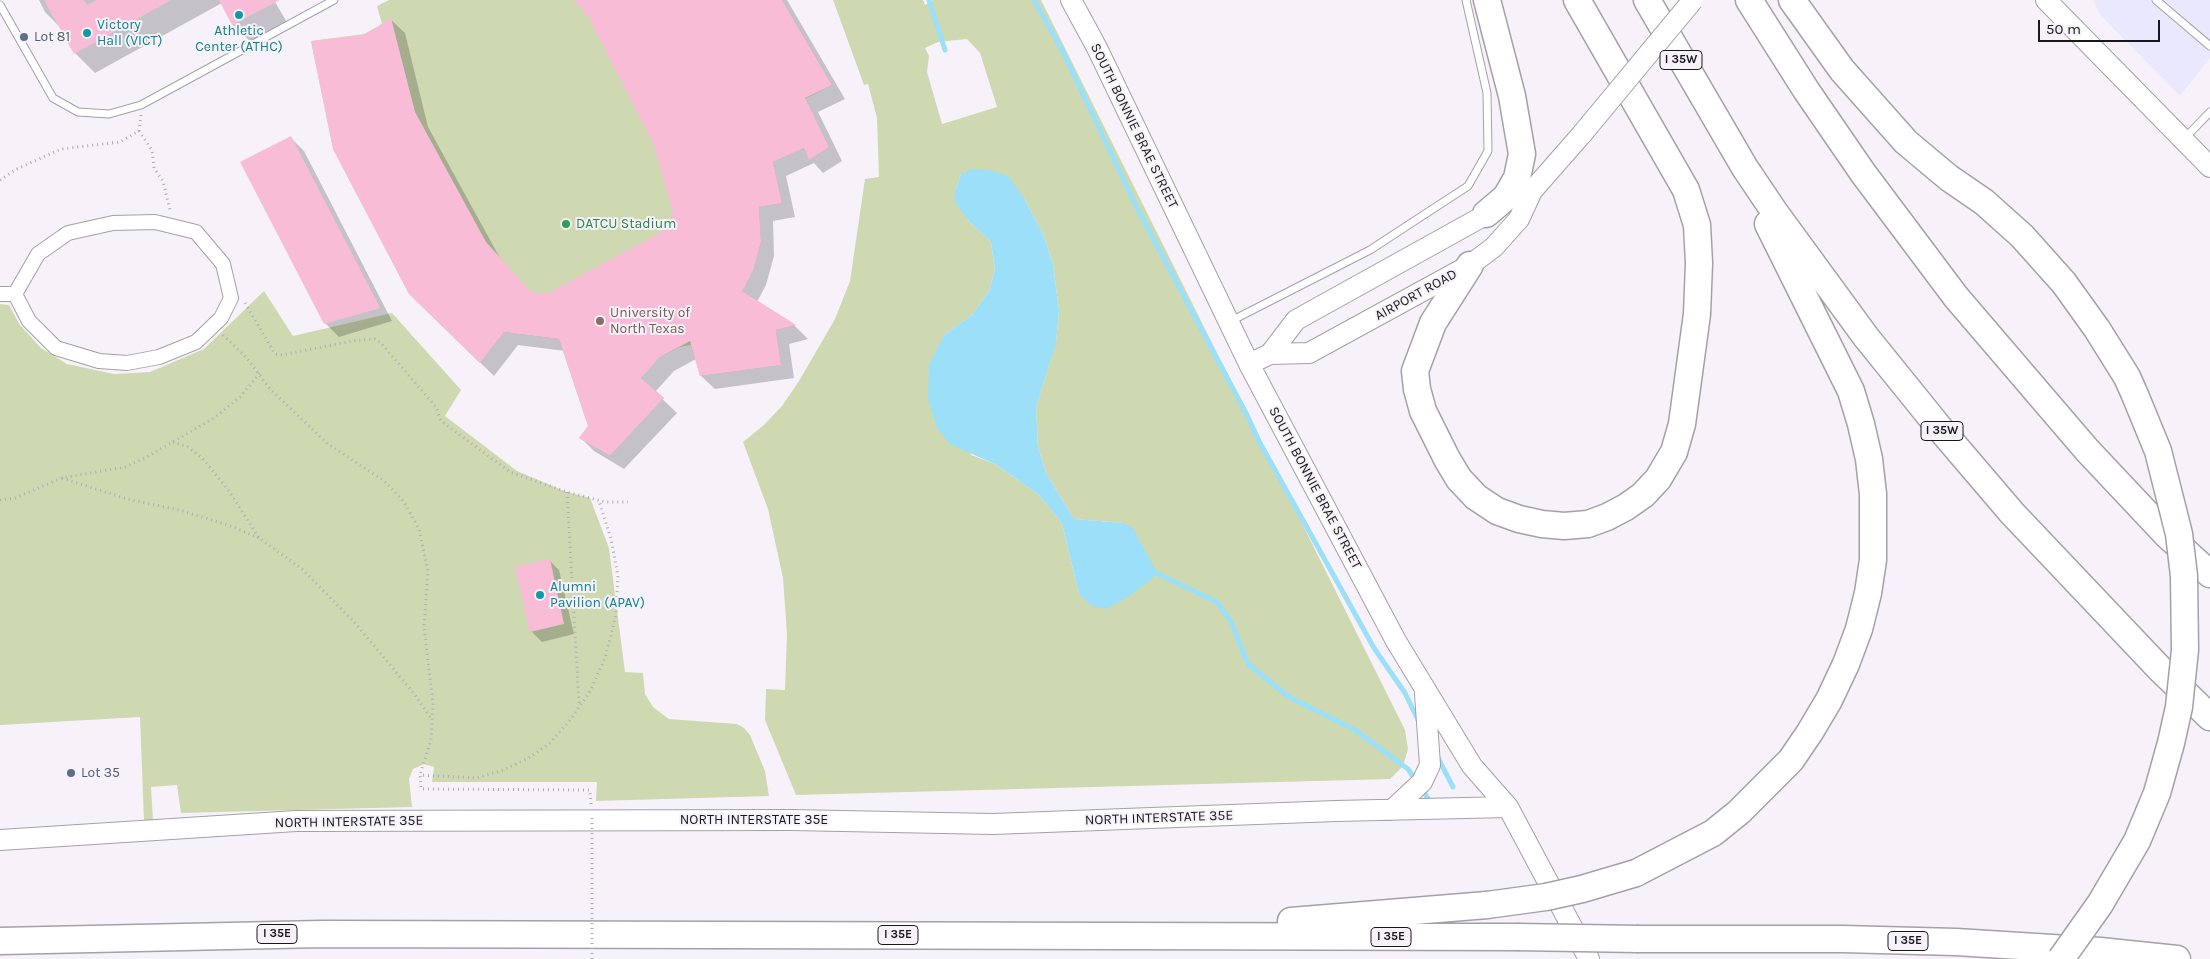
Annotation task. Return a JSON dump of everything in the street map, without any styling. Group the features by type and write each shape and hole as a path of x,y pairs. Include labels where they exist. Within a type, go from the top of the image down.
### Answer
{"highway":[{"path":"1486,214 1506,197 1517,178 1522,154 1512,96 1487,0"},
{"path":"1470,265 1433,323 1416,371 1417,389 1423,411 1459,479 1476,496 1497,511 1519,519 1542,524 1564,526 1588,524 1626,507 1642,495 1658,479 1674,452 1682,424 1697,314 1699,263 1697,226 1686,190 1577,0"},
{"name":"I 35W","path":"1647,0 1712,114 1787,230 1866,337 1942,431 2012,513 2160,669 2210,717"},
{"path":"1750,0 1806,90 1863,173 1956,297 2087,450 2167,535 2210,574"},
{"path":"1792,0 1842,70 1906,142 1949,178 1984,202 2022,236 2064,283 2097,329 2127,377 2158,451 2179,534 2184,576 2185,650 2179,707 2157,794 2138,841 2100,904 2061,959"},
{"path":"1050,935 1316,919 1488,905 1546,897 1582,889 1636,873 1713,832 1764,788 1790,760 1810,732 1829,700 1846,664 1859,629 1873,560 1873,494 1869,459 1851,391 1712,114"},
{"name":"I 35E","path":"0,941 321,934 1842,939 1956,942 2100,951 2177,959"}],"main road":[{"name":"SOUTH BONNIE BRAE STREET","path":"1071,0 1097,48 1249,364 1425,692 1472,766 1508,807 1589,959"},
{"name":"AIRPORT ROAD","path":"1249,364 1270,354 1309,353 1470,265 1494,247 1519,219 1532,191 1693,0"},
{"path":"2046,0 2210,167"},
{"name":"AIRPORT ROAD","path":"1270,354 1296,320 1486,214 1532,191"},
{"path":"1392,810 1422,782 1430,765 1425,692"},
{"name":"NORTH INTERSTATE 35E","path":"0,840 296,821 791,820 993,824 1508,807"}],"street":[{"path":"155,222 196,232 222,264 231,298 221,318 196,342 159,357 127,363 99,361 56,348 29,321 15,294 38,254 68,233 113,223 155,222"},
{"path":"0,294 15,294"}],"lane":[{"path":"0,5 53,98 78,112 93,114 124,111 141,105 334,0"},
{"path":"1229,322 1370,250 1468,186 1488,151 1487,93 1466,0"},
{"path":"2156,0 2210,46"},
{"path":"2183,140 2210,112"}],"path":[{"path":"141,105 139,131 152,150 154,168 164,181 171,216"},
{"path":"0,180 17,168 61,149 120,142 139,131"},
{"path":"243,295 245,303 275,354 282,355 352,341 375,340 380,343 436,407 441,421 510,472 599,501 628,502"},
{"path":"230,341 260,373 272,390 328,444 383,480 404,502 419,529 428,571 424,627 433,703 433,721 429,749 420,775 421,789 590,790 592,814 592,959"},
{"path":"0,500 14,498 62,478 125,467 214,418 240,397 260,373"},
{"path":"173,442 188,447 203,459 229,491 259,538"},
{"path":"62,478 127,499 179,510 259,538 302,570 356,623 409,687 433,721"},
{"path":"567,492 579,704"},
{"path":"420,775 476,778 501,771 527,759 550,743 570,720 579,704 589,693 605,658 616,615 618,576 611,539 599,501"}],"shaded area":[{"path":"2093,0 2210,0 2210,58 2180,96 2101,16"}],"green space":[{"name":"DATCU Stadium","path":"389,0 782,0 832,85 805,99 829,147 809,160 804,148 773,162 782,203 759,207 761,242 753,271 742,291 796,325 776,330 781,365 700,376 691,345 680,347 660,357 641,378 664,398 610,456 579,438 588,426 559,339 504,332 480,363 409,294 333,149 311,41 364,34 382,24 377,6"},
{"path":"833,0 923,0 925,5 933,0 1041,0 1405,730 1408,749 1403,766 1390,779 796,795 765,720 766,689 785,690 787,634 783,578 768,509 743,442 764,425 782,406 799,381 835,319 850,281 865,179 879,177 877,118 868,84 864,85","holes":["967,39 980,53 997,107 942,124 927,72 929,56 925,48 938,42","961,174 1024,198 1043,234 1053,264 1059,311 1056,342 1036,407 1038,447 1046,473 1074,519 1123,523 1079,594 1062,523 1038,494 995,464 971,455 944,335 972,315 989,291 995,269 991,242 968,220 955,191"]},
{"path":"264,291 293,336 392,313 461,390 445,416 517,471 567,492 590,498 609,548 625,672 643,673 645,694 653,707 669,719 737,724 744,728 750,735 765,771 769,796 596,801 597,782 432,782 434,767 424,764 413,769 409,779 412,807 181,813 177,785 151,787 153,821 144,821 140,717 0,725 0,304 9,305 20,325 41,348 67,364 114,374 150,372 204,349"}],"water":[{"path":"972,169 989,170 1008,176 1024,198 1043,234 1053,264 1059,311 1056,343 1036,407 1038,447 1046,473 1074,519 1123,523 1132,527 1158,574 1130,596 1106,609 1092,606 1079,594 1062,523 1038,494 995,464 951,445 937,428 928,399 929,365 944,335 972,315 989,291 995,269 991,242 968,220 955,202 955,191 961,174"}],"building":[{"name":"Victory Hall (VICT)","path":"44,0 84,0 87,5 97,0 171,0 74,54"},
{"name":"Athletic Center (ATHC)","path":"219,0 280,0 232,25"},
{"name":"DATCU Stadium","path":"574,0 782,0 832,85 805,98 829,147 809,160 804,148 773,162 782,203 759,207 761,242 753,271 742,291 796,325 776,330 781,365 700,376 690,341 660,357 641,378 664,398 610,456 579,438 588,426 559,339 504,332 480,363 409,294 333,149 311,41 364,35 391,18 415,112 486,242 531,292 547,294 667,229 673,212 654,145 589,18"},
{"path":"291,136 380,308 324,324 240,162"},
{"name":"Alumni Pavilion (APAV)","path":"550,559 564,624 530,632 515,567"}],"waterway":[{"path":"929,0 945,50"},
{"path":"1034,0 1062,50 1137,208 1260,443 1374,648 1405,693 1419,722"},
{"path":"1154,572 1217,602 1231,622 1248,664 1289,697 1355,730 1408,769 1416,781"},
{"path":"1437,756 1453,787"},
{"path":"1421,788 1429,800"}],"place":[{"name":"Athletic Center (ATHC)","path":"239,15"},
{"name":"Victory Hall (VICT)","path":"87,33"},
{"name":"Lot 81","path":"24,37"},
{"name":"DATCU Stadium","path":"566,224"},
{"name":"University of North Texas","path":"600,321"},
{"name":"Alumni Pavilion (APAV)","path":"540,595"},
{"name":"Lot 35","path":"71,773"}]}
